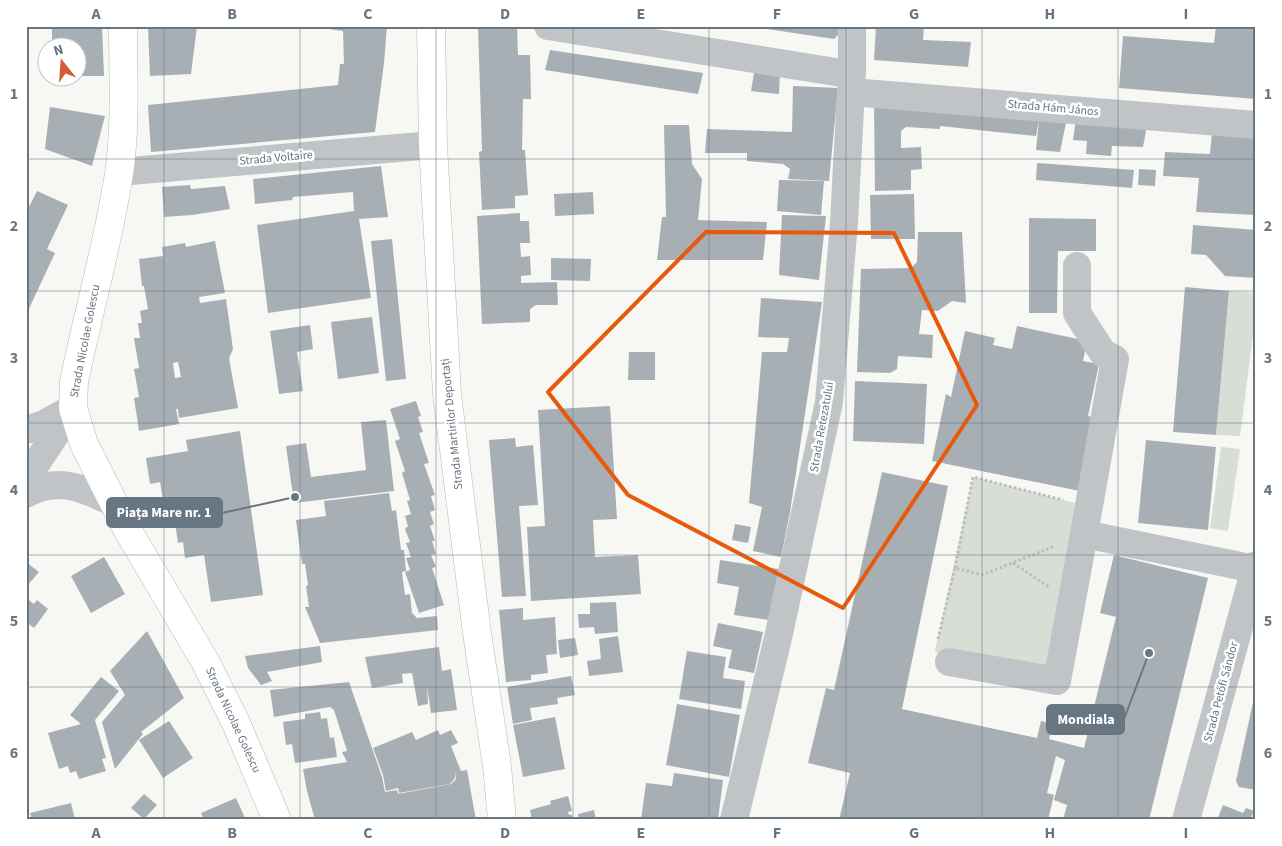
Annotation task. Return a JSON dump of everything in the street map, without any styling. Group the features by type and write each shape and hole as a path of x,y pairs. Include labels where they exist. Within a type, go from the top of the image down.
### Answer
{"main road":[{"name":"Strada Nicolae Golescu","path":"123,26 123,129 119,172 109,226 74,382 72,408 84,444 112,502 206,663 236,723 277,820"},
{"name":"Strada Martirilor Deportați","path":"431,26 433,145 447,394 477,633 497,766 502,820"}],"street":[{"name":"Strada Hám János","path":"548,26 842,73 852,82 1256,124"},
{"name":"Strada Retezatului","path":"734,820 778,638 829,402 844,222 852,82 852,26"},
{"name":"Strada Voltaire","path":"119,172 433,145"},
{"path":"948,662 1058,682 1115,359 1104,353 1077,313 1078,266"},
{"path":"26,430 44,424 72,408"},
{"path":"26,479 72,408"},
{"path":"26,494 35,489 60,484 83,488 112,502"},
{"path":"1084,534 1255,567"},
{"name":"Strada Petőfi Sándor","path":"1186,820 1255,567"},
{"path":"497,766 510,820"}],"path":[{"path":"948,662 935,651 955,568 973,477 1065,500"},
{"path":"955,568 982,575 1084,534"},
{"path":"1013,562 1054,590"}],"highlighted area":[{"path":"706,232 894,233 977,405 843,608 628,495 548,392"}],"shaded area":[{"path":"1229,291 1256,293 1256,311 1240,436 1216,435"},
{"path":"1221,447 1240,449 1228,531 1210,528"},
{"path":"973,477 1083,505 1057,681 949,662 935,651"}],"building":[{"path":"52,26 102,26 104,76 88,76 88,38 52,38"},
{"path":"148,26 197,26 191,74 150,76"},
{"path":"328,26 387,26 375,132 151,152 148,105 338,85 340,64 344,64 343,31 329,29"},
{"path":"478,26 517,26 518,55 530,55 531,99 523,99 522,150 525,150 528,195 515,196 515,208 482,210 479,152 482,151"},
{"path":"768,26 840,26 841,32 834,39 767,29"},
{"path":"876,26 924,26 923,40 971,42 968,67 874,60"},
{"path":"1216,26 1256,26 1256,99 1119,88 1123,36 1214,43"},
{"path":"550,50 703,73 698,94 545,70"},
{"path":"755,67 780,72 779,94 751,91"},
{"path":"793,86 838,88 829,181 788,179 790,169 783,164 747,161 747,153 705,153 707,129 792,132"},
{"path":"874,102 1067,118 1060,152 1036,150 1039,120 1036,136 940,126 940,129 906,127 901,131 901,148 921,147 922,169 911,170 911,190 875,191"},
{"path":"50,107 105,116 92,166 45,149"},
{"path":"1076,119 1147,125 1143,147 1112,146 1111,156 1086,154 1087,141 1073,140"},
{"path":"664,125 689,125 692,164 702,179 698,220 767,222 763,260 657,260 662,217 666,217"},
{"path":"1212,132 1256,135 1256,215 1196,212 1199,178 1163,176 1165,152 1210,154"},
{"path":"1037,163 1134,170 1132,188 1036,180"},
{"path":"381,166 388,217 359,219 371,298 268,313 257,225 354,211 353,192 293,197 292,200 255,204 253,179"},
{"path":"1139,169 1156,170 1155,186 1138,185"},
{"path":"779,180 824,181 821,215 777,211"},
{"path":"190,185 191,189 225,186 230,209 164,217 162,187"},
{"path":"37,191 68,205 47,249 55,253 26,315 26,213"},
{"path":"593,192 594,214 555,216 554,194"},
{"path":"914,194 915,239 871,239 870,195"},
{"path":"520,213 520,221 529,221 530,243 520,243 521,257 530,256 531,275 521,276 521,283 557,282 558,305 536,305 530,309 530,322 482,324 477,216"},
{"path":"782,215 826,216 819,280 779,275"},
{"path":"1029,218 1096,219 1096,251 1058,251 1057,313 1029,313"},
{"path":"1193,225 1256,230 1256,278 1225,276 1206,255 1191,254"},
{"path":"918,232 962,232 966,303 952,301 938,311 922,310 919,334 933,335 932,358 898,356 897,369 890,373 857,372 861,269 911,268 917,262"},
{"path":"392,239 406,379 386,381 371,241"},
{"path":"215,241 225,293 199,297 200,303 226,299 233,349 229,358 238,408 179,418 178,409 176,409 179,424 139,431 134,398 139,397 134,369 139,368 134,338 140,338 138,323 142,323 140,311 148,309 144,286 142,286 139,259 163,256 162,247 185,243 186,247","holes":["178,362 181,377 175,378 173,363"]},
{"path":"551,258 591,259 590,281 551,280"},
{"path":"1185,287 1229,291 1216,435 1173,432"},
{"path":"761,298 822,302 790,512 781,557 753,551 762,507 749,503 762,352 787,352 789,338 758,337"},
{"path":"372,317 379,373 338,379 331,322"},
{"path":"310,325 313,349 297,352 303,391 279,394 270,331"},
{"path":"1017,326 1087,341 1083,361 1099,364 1088,416 1100,419 1085,492 932,461 946,394 951,397 965,331 995,338 993,345 1012,349"},
{"path":"629,352 655,352 655,380 628,380"},
{"path":"855,381 927,384 924,444 853,441"},
{"path":"416,401 421,416 418,417 423,432 419,433 429,463 424,464 435,495 431,496 435,510 430,512 434,524 430,526 435,541 432,541 436,554 431,555 436,567 432,568 444,605 419,613 405,572 410,570 406,558 411,557 406,543 410,542 405,529 408,526 405,516 411,514 407,501 410,500 402,473 405,471 395,441 400,439 390,409"},
{"path":"610,406 617,519 593,520 595,557 638,555 641,594 531,601 527,527 545,526 538,410"},
{"path":"386,420 394,491 294,503 286,446 306,443 311,477 366,470 361,422"},
{"path":"240,431 263,595 211,602 204,555 185,558 183,542 178,543 173,510 165,512 160,482 150,484 146,458 188,451 186,440"},
{"path":"515,438 516,447 533,445 538,505 519,506 526,596 502,597 489,440"},
{"path":"1146,440 1216,447 1208,530 1138,523"},
{"path":"882,472 948,486 902,709 1037,738 1041,721 1053,724 1049,739 1084,748 1116,617 1100,613 1114,555 1208,578 1149,820 1063,820 1067,805 1054,800 1065,760 1056,756 1047,793 1054,795 1048,820 839,820 850,773 808,763 826,688 834,690"},
{"path":"389,493 392,511 396,510 401,550 404,550 406,571 402,572 405,595 410,594 412,613 417,618 437,616 438,630 320,643 305,607 309,607 306,586 308,585 305,564 302,564 296,520 326,516 324,501"},
{"path":"735,524 751,527 748,543 732,540"},
{"path":"104,557 125,594 91,613 71,576"},
{"path":"720,560 779,569 770,620 734,615 739,587 717,583"},
{"path":"26,562 39,572 26,587"},
{"path":"26,598 34,604 37,600 48,609 34,628 26,622"},
{"path":"616,602 618,632 595,634 594,627 579,628 578,614 590,614 590,603"},
{"path":"523,608 523,620 555,617 557,654 546,655 548,673 531,675 531,680 506,682 499,610"},
{"path":"718,623 763,632 754,673 728,668 732,650 713,646"},
{"path":"147,631 184,698 141,732 143,734 115,769 102,722 125,695 110,671"},
{"path":"618,636 623,672 589,676 587,661 601,659 599,639"},
{"path":"575,638 578,655 560,658 558,640"},
{"path":"320,646 322,662 267,672 272,681 261,685 248,668 245,656"},
{"path":"439,647 442,671 451,669 457,710 431,713 427,687 428,704 418,706 412,673 402,674 403,683 372,688 365,657"},
{"path":"687,651 726,657 723,678 745,681 741,709 679,699"},
{"path":"571,676 575,695 557,698 558,704 530,708 532,720 513,724 507,687"},
{"path":"101,677 119,691 95,720 106,758 102,759 106,771 79,779 76,771 70,773 68,766 59,769 48,733 81,724 70,715"},
{"path":"349,682 382,777 385,792 397,790 398,794 451,784 456,779 455,771 455,778 450,784 399,793 398,788 386,791 383,775 373,748 412,732 416,740 438,730 440,735 451,730 458,743 451,746 461,771 467,770 476,820 315,820 303,769 347,762 342,752 347,751 334,710 330,707 274,717 270,690"},
{"path":"1253,702 1256,703 1256,790 1239,787 1236,781"},
{"path":"677,704 740,715 729,777 666,765"},
{"path":"320,712 321,719 327,718 330,738 334,737 337,757 295,763 292,744 286,745 283,722 305,719 305,714"},
{"path":"555,717 565,769 523,777 513,725"},
{"path":"169,721 193,758 163,778 139,740"},
{"path":"674,773 723,780 718,820 641,820 646,783 672,786"},
{"path":"144,794 157,805 144,819 131,808"},
{"path":"568,796 572,811 568,812 574,820 532,820 530,810 551,804 550,801"},
{"path":"236,798 246,820 204,820 201,813"},
{"path":"71,803 75,820 32,820 30,813"},
{"path":"1223,805 1243,813 1246,808 1254,811 1250,820 1217,820"},
{"path":"594,810 596,820 579,820 578,814"}],"place":[{"name":"Piața Mare nr. 1","path":"295,497"},
{"name":"Mondiala","path":"1149,653"}]}
